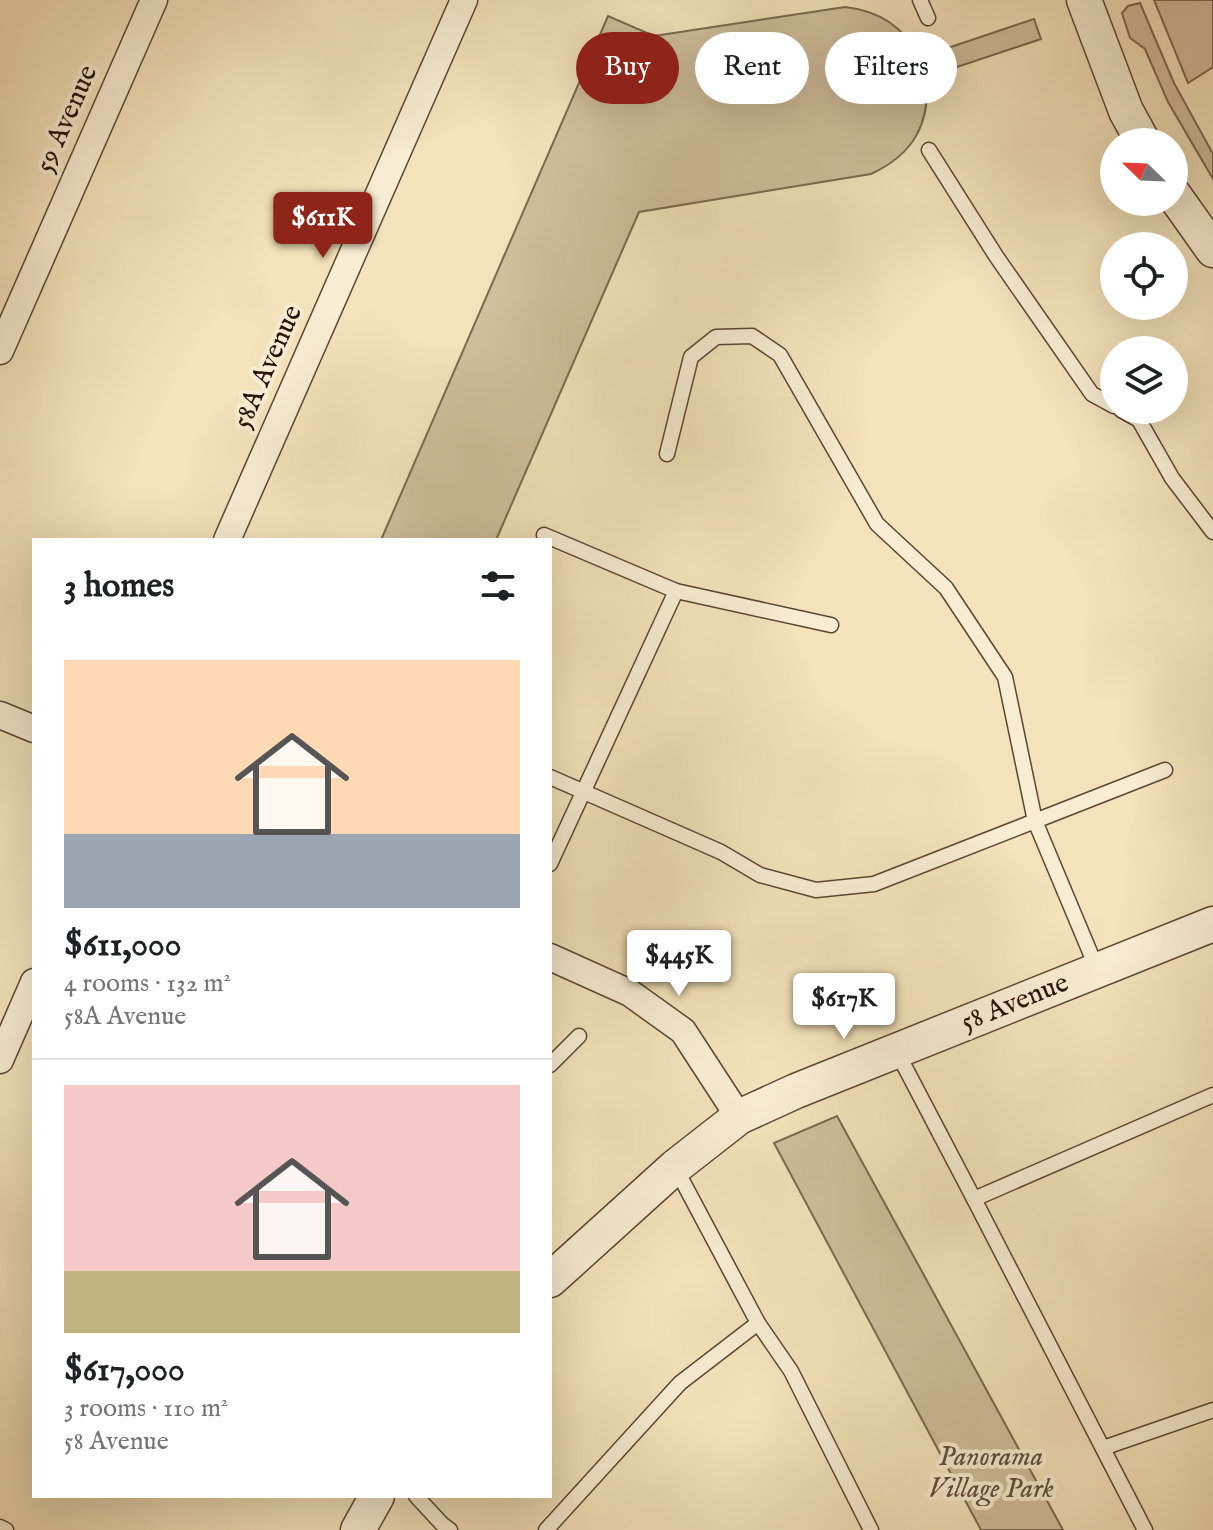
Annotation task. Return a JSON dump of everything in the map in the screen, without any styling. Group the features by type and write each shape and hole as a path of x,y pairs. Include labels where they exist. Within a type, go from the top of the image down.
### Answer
{"street":[{"name":"59 Avenue","path":"0,351 154,0"},
{"name":"58A Avenue","path":"228,538 464,0"},
{"path":"1084,0 1087,15 1135,128"},
{"path":"1188,215 1213,250"},
{"path":"0,715 32,728"},
{"name":"58 Avenue","path":"552,1278 675,1167 739,1117 1213,924"},
{"path":"552,958 630,993 683,1031 739,1117"},
{"path":"0,1060 32,987"},
{"path":"358,1530 376,1498"}],"lane":[{"path":"920,0 928,18"},
{"path":"929,150 996,256 1092,394 1100,398"},
{"path":"667,454 691,357 716,337 752,336 780,355 877,524 946,588 1005,677 1035,821 1097,970"},
{"path":"1141,424 1172,478 1213,532"},
{"path":"544,535 551,538"},
{"path":"552,538 676,591 831,625"},
{"path":"552,860 676,591"},
{"path":"552,778 721,852 760,875 816,890 874,884 1165,770"},
{"path":"552,1063 579,1036"},
{"path":"897,1051 1145,1530"},
{"path":"974,1199 1213,1095"},
{"path":"675,1167 758,1323 791,1371 871,1530"},
{"path":"546,1530 680,1383 758,1323"},
{"path":"1103,1448 1213,1410"},
{"path":"418,1498 450,1530"},
{"path":"0,1527 6,1530"}],"green space":[{"path":"1154,0 1213,0 1213,67 1188,83"},
{"path":"1140,3 1174,83 1213,154 1213,179 1188,136 1188,128 1183,128 1168,102 1145,49 1130,38 1122,13 1128,6"},
{"path":"845,7 869,12 901,32 825,32 825,104 926,104 916,136 898,157 871,174 639,212 497,538 382,538 576,90 576,104 679,104 679,32"},
{"path":"608,16 645,32 601,32"},
{"path":"1034,19 1041,39 957,67 957,45"},
{"name":"Panorama Village Park","path":"837,1116 1063,1530 981,1530 774,1143"}]}
